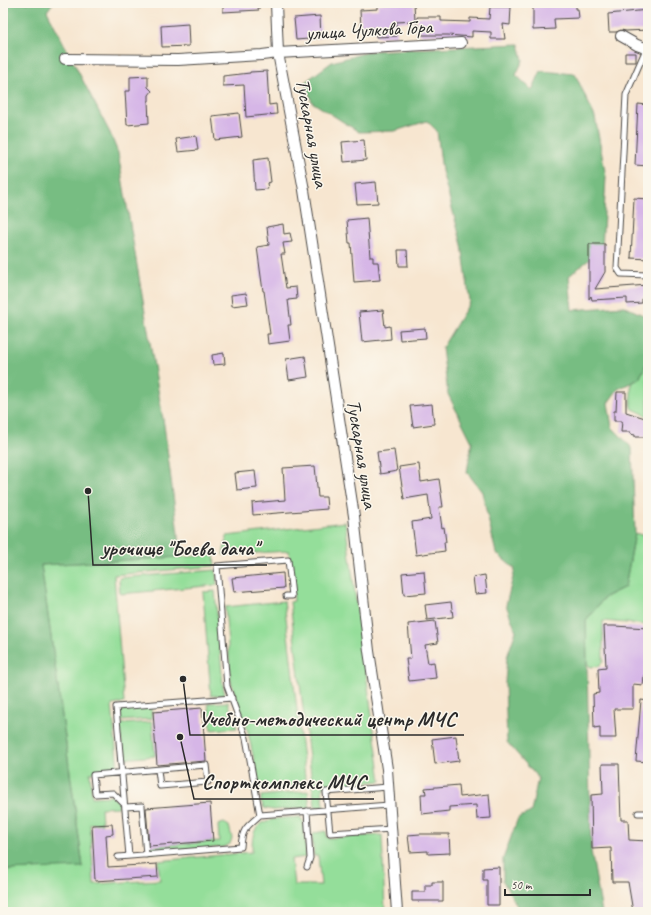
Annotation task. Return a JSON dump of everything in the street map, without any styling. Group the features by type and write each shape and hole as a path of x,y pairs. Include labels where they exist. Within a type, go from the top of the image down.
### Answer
{"street":[{"name":"Тускарная улица","path":"276,3 278,53 304,190 351,500 369,651 386,769 392,829 397,912"},
{"path":"621,36 647,49"},
{"name":"улица Чулкова Гора","path":"65,59 178,60 461,43"}],"lane":[{"path":"647,49 626,95 617,268 621,274 648,276"},
{"path":"260,815 246,738 227,686 217,566 288,560 292,596 286,596"},
{"path":"129,856 116,707 232,698"},
{"path":"124,806 113,792 95,794 93,775 206,766 208,782 160,786 158,770"},
{"path":"388,787 326,792 330,833 392,829"},
{"path":"118,857 241,847 241,837 246,828 260,815 389,805"},
{"path":"124,806 142,806 146,855"},
{"path":"307,811 310,858 307,867"},
{"path":"638,813 648,813"}],"green space":[{"path":"3,3 53,3 47,11 110,133 118,153 164,425 181,557 41,565 83,867 8,870 3,866"},
{"path":"519,44 523,60 516,75 532,90 541,71 575,74 595,117 606,177 602,249 569,276 572,310 624,306 645,316 648,329 648,360 639,379 618,389 608,403 612,427 632,448 635,533 625,587 605,597 586,620 591,851 602,912 517,912 517,906 503,881 503,859 518,818 531,812 538,778 507,742 505,683 507,657 516,631 506,605 515,569 496,553 482,492 467,472 472,442 448,394 442,348 470,302 462,245 442,171 437,131 427,121 395,131 359,132 312,102 305,82 332,62 372,51"},
{"path":"648,360 648,416 631,408 631,383 639,379"},
{"path":"345,522 381,781 322,787 324,807 315,807 290,602 294,601 289,551 223,555 227,536"},
{"path":"635,533 648,537 648,625 603,621 603,662 599,666 590,667 587,663 586,620 605,597 625,587"},
{"path":"214,555 215,566 114,575 124,703 112,705 118,770 90,773 92,797 112,796 119,802 119,807 101,808 102,823 90,824 94,884 160,880 158,861 252,852 252,840 254,833 261,824 274,819 300,817 304,825 306,857 291,859 294,885 321,885 318,856 314,856 312,838 314,833 326,831 327,838 382,835 385,912 3,912 3,866 9,870 83,866 41,565"},
{"path":"216,570 217,585 120,594 119,578"},
{"path":"215,591 225,695 211,696 203,592"},
{"path":"284,601 306,785 262,790 260,788 248,732 231,682 225,607"},
{"path":"228,702 237,728 211,730 208,703"},
{"path":"151,708 152,719 120,721 118,710"},
{"path":"152,722 155,756 123,759 120,724"},
{"path":"308,791 310,808 273,810 264,808 261,801 261,796"},
{"path":"224,823 229,826 232,838 230,844 224,847 148,853 148,847 219,841 218,825"}],"building":[{"path":"223,3 259,3 259,10 223,12"},
{"path":"414,3 415,21 396,22 397,36 376,37 375,28 361,29 360,10 378,9 378,4"},
{"path":"533,3 576,3 579,18 554,19 555,29 533,30"},
{"path":"490,7 511,7 510,25 503,24 505,39 491,39 491,32 472,31 472,37 420,35 420,26 417,26 417,17 441,17 441,21 470,22 470,18 489,19"},
{"path":"648,10 648,30 621,30 609,32 608,14"},
{"path":"320,16 321,38 296,40 294,18"},
{"path":"188,24 189,46 162,47 161,26"},
{"path":"625,53 636,53 636,62 625,62"},
{"path":"267,71 269,105 276,104 277,114 246,117 244,85 223,86 223,76"},
{"path":"148,76 148,87 152,91 149,95 148,101 149,123 127,125 125,91 130,91 130,77"},
{"path":"638,104 648,105 648,166 635,165"},
{"path":"239,113 242,137 215,140 212,116"},
{"path":"196,136 198,150 178,152 176,139"},
{"path":"364,140 366,160 344,162 342,142"},
{"path":"268,158 271,182 267,183 268,189 255,190 253,160"},
{"path":"376,182 378,203 357,204 355,184"},
{"path":"634,198 648,199 648,259 631,258"},
{"path":"367,218 370,257 373,257 373,262 378,262 380,280 354,282 351,243 349,243 347,220"},
{"path":"283,224 284,234 290,233 292,242 283,243 285,254 281,254 286,288 296,287 297,299 288,300 291,325 288,325 290,341 268,344 267,334 270,334 257,247 269,245 267,227"},
{"path":"589,244 605,244 605,272 595,289 648,285 648,297 642,298 642,303 627,304 627,298 592,300 591,296 589,299"},
{"path":"398,250 407,250 408,266 399,266"},
{"path":"246,293 248,304 232,306 231,295"},
{"path":"383,310 385,327 390,326 391,339 362,342 359,312"},
{"path":"425,328 426,338 400,340 399,330"},
{"path":"224,353 225,364 213,365 212,355"},
{"path":"305,356 308,377 289,380 286,359"},
{"path":"617,392 626,392 626,412 648,419 648,437 635,437 635,435 630,434 630,432 621,432 622,421 614,421"},
{"path":"432,404 434,424 413,427 410,406"},
{"path":"394,450 397,471 380,474 377,452"},
{"path":"419,464 421,482 439,479 443,507 439,507 446,542 444,542 445,551 416,555 412,522 431,519 428,495 404,499 399,467"},
{"path":"315,466 318,497 326,497 327,509 253,515 252,503 285,500 283,468"},
{"path":"255,471 257,488 237,490 235,473"},
{"path":"424,571 426,593 404,595 402,573"},
{"path":"283,573 284,588 234,592 232,578"},
{"path":"485,575 487,593 475,594 473,577"},
{"path":"451,602 453,617 427,620 425,605"},
{"path":"435,621 438,643 425,645 428,663 434,662 436,678 409,681 406,659 411,659 408,624"},
{"path":"604,626 648,628 647,676 644,676 643,685 633,684 633,709 614,709 616,738 600,738 600,727 594,728 593,694 599,693 598,668 606,667"},
{"path":"641,700 648,701 648,762 636,761"},
{"path":"202,708 206,761 157,765 153,712"},
{"path":"456,736 459,761 435,764 432,739"},
{"path":"602,764 619,764 621,820 628,820 629,840 648,841 648,912 633,912 628,882 612,882 611,848 592,849 591,795 603,794"},
{"path":"459,785 460,797 489,794 491,818 477,819 476,805 449,807 449,811 422,814 421,794 426,794 425,788"},
{"path":"210,803 213,841 149,846 146,808"},
{"path":"112,824 113,834 106,835 108,867 157,864 158,877 95,881 92,825"},
{"path":"449,834 450,853 428,854 428,851 410,852 408,835"},
{"path":"499,867 499,905 487,905 487,880 483,880 483,868"},
{"path":"432,882 443,882 443,901 412,901 412,892 425,892 425,885 432,885"}],"place":[{"name":"урочище \"Боева дача\"","path":"88,491"},
{"name":"Учебно-методический центр МЧС","path":"183,679"},
{"name":"Спорткомплекс МЧС","path":"180,737"}]}
